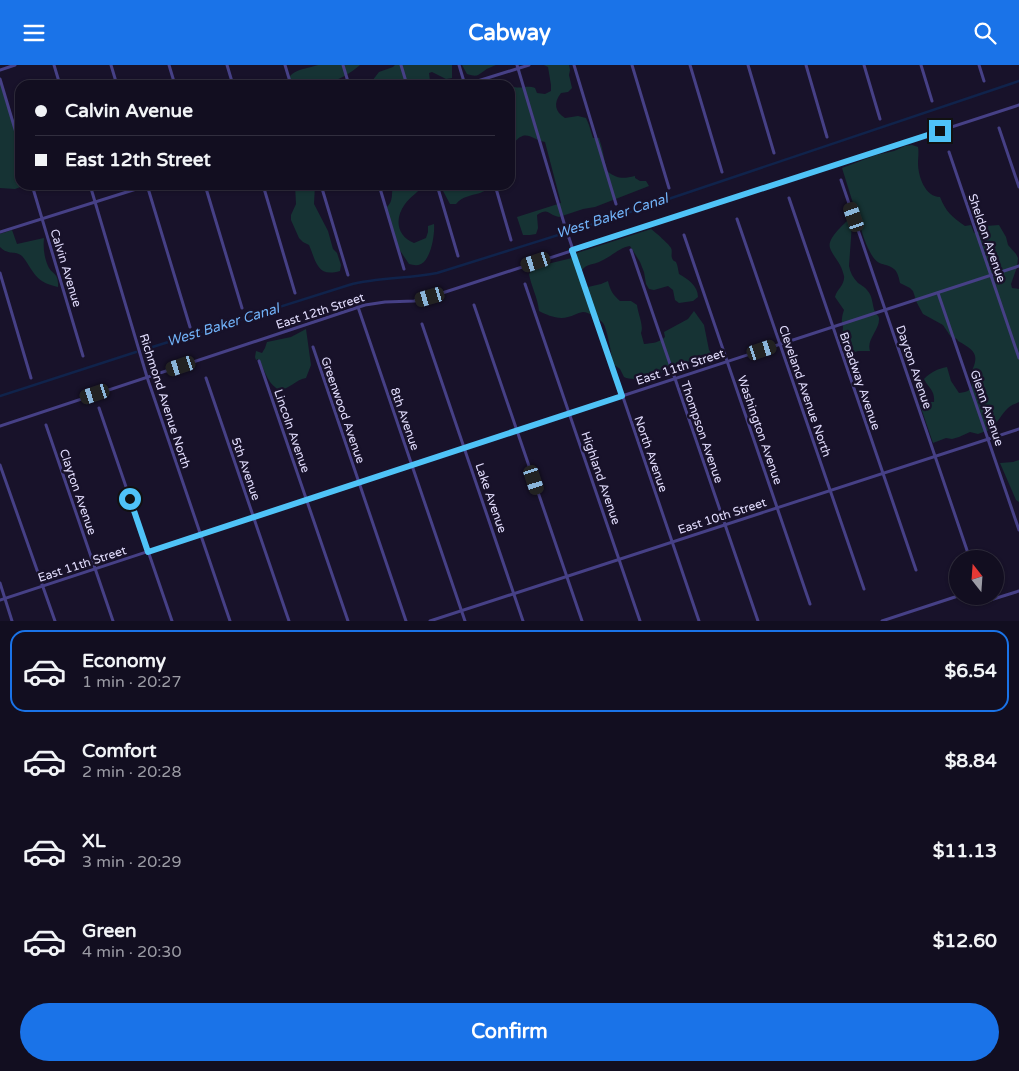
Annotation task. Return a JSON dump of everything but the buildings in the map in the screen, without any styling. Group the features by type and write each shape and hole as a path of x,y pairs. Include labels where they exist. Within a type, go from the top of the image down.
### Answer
{"street":[{"path":"0,70 15,65"},
{"path":"54,65 58,80"},
{"path":"112,65 116,80"},
{"path":"169,65 174,80"},
{"path":"227,65 232,80"},
{"path":"285,65 290,80"},
{"path":"343,65 348,80"},
{"path":"401,65 406,80"},
{"path":"459,65 464,80"},
{"path":"479,80 517,67 529,65"},
{"path":"574,65 616,204"},
{"path":"632,65 669,188"},
{"path":"690,65 722,172"},
{"path":"748,65 774,153"},
{"path":"806,65 827,137"},
{"path":"864,65 880,119"},
{"path":"921,65 932,101"},
{"path":"979,65 984,81"},
{"path":"517,67 564,223"},
{"path":"0,79 15,129"},
{"name":"East 12th Street","path":"0,426 358,307 378,303 419,300 1019,105"},
{"path":"999,128 1019,187"},
{"name":"Sheldon Avenue","path":"949,152 1019,358"},
{"name":"Dayton Avenue","path":"841,180 967,550"},
{"name":"Calvin Avenue","path":"33,190 83,355"},
{"name":"Richmond Avenue North","path":"91,190 147,377 230,621"},
{"path":"0,232 132,190"},
{"path":"149,190 190,327"},
{"path":"207,190 242,308"},
{"path":"264,190 295,293"},
{"path":"322,190 348,275"},
{"path":"380,190 404,269"},
{"path":"438,190 458,256"},
{"path":"496,190 511,240"},
{"name":"Broadway Avenue","path":"789,198 916,570"},
{"name":"Cleveland Avenue North","path":"737,219 864,589"},
{"name":"North Avenue","path":"568,235 699,621"},
{"name":"Washington Avenue","path":"684,235 810,603"},
{"name":"Thompson Avenue","path":"631,250 758,621"},
{"name":"East 11th Street","path":"0,600 1019,266"},
{"path":"0,273 31,378"},
{"name":"Highland Avenue","path":"525,284 640,621"},
{"name":"Glenn Avenue","path":"938,293 1019,530"},
{"path":"474,305 582,621"},
{"name":"8th Avenue","path":"358,307 465,621"},
{"name":"Lake Avenue","path":"422,324 523,621"},
{"name":"Greenwood Avenue","path":"313,347 406,621"},
{"name":"Lincoln Avenue","path":"259,361 348,621"},
{"name":"5th Avenue","path":"206,379 289,621"},
{"path":"99,408 172,621"},
{"name":"Clayton Avenue","path":"46,425 113,621"},
{"name":"East 10th Street","path":"430,621 1019,429"},
{"path":"0,465 55,621"},
{"path":"0,583 12,621"},
{"path":"1004,596 1019,591"},
{"path":"882,621 949,599"}],"green space":[{"path":"318,65 360,65 336,80 288,80 291,75"},
{"path":"395,65 452,65 452,78 446,79 432,72 429,73 430,80 373,80 379,72"},
{"path":"462,65 496,65 475,76 467,74"},
{"path":"544,65 569,65 572,88 568,92 561,93 558,97 557,110 565,118 578,116 586,118 593,138 599,138 607,171 620,178 635,176 640,181 646,181 649,186 595,207 559,217 546,212 541,213 537,215 538,228 536,234 523,235 517,217 561,203 545,142 529,136 522,136 515,142 515,87 532,87 535,88 537,93 545,94 551,91 548,67"},
{"path":"0,79 15,124 15,189 0,188"},
{"path":"912,145 918,147 919,174 926,190 930,194 940,197 950,214 965,226 971,225 974,233 986,226 999,225 1008,245 1018,258 1011,284 1012,288 1019,289 1019,402 1008,408 989,430 978,434 970,432 959,437 946,438 933,443 920,405 926,402 934,402 933,392 924,379 934,371 947,367 951,381 959,393 969,390 972,386 970,375 975,363 974,354 957,339 951,337 943,325 923,314 913,291 900,283 895,270 879,263 873,257 864,239 842,168 876,155"},
{"path":"295,190 315,190 314,204 328,231 333,249 337,253 341,265 340,271 326,272 318,267 309,245 299,238 291,220 296,204"},
{"path":"392,190 419,190 405,204 399,215 399,227 404,236 414,243 426,238 428,226 434,224 430,252 420,265 409,264 399,249 386,208 391,200"},
{"path":"443,190 485,190 464,198 456,204 450,204"},
{"path":"848,220 852,224 850,270 856,281 869,292 875,312 879,318 871,338 870,351 852,353 843,341 842,316 844,310 835,297 844,276 830,248 831,241 836,233"},
{"path":"651,229 670,246 672,259 676,262 679,274 696,289 698,297 693,301 679,303 675,300 673,290 668,286 654,290 649,289 640,262 630,246 599,262 588,265 582,271 579,278 588,287 608,281 615,297 620,301 631,301 637,305 644,344 663,339 665,337 664,332 688,319 694,311 704,325 709,350 714,357 691,361 648,377 631,379 624,377 620,369 613,364 608,336 602,321 585,312 560,318 539,311 529,274 535,267 572,258 577,253"},
{"path":"12,230 17,244 44,238 48,266 56,276 58,287 38,278 22,256 3,250 0,247 0,234"},
{"path":"306,329 311,365 306,378 279,390 269,380 258,359 256,360 256,351 262,353 267,342 291,337"},
{"path":"1019,460 1019,502 1016,500 1000,463"}],"waterway":[{"name":"West Baker Canal","path":"143,350 349,285 437,273 606,220 1019,81"},
{"name":"West Baker Canal","path":"0,396 136,352"}],"route":[{"path":"130,499 148,552 622,396 572,250 940,131"}]}
